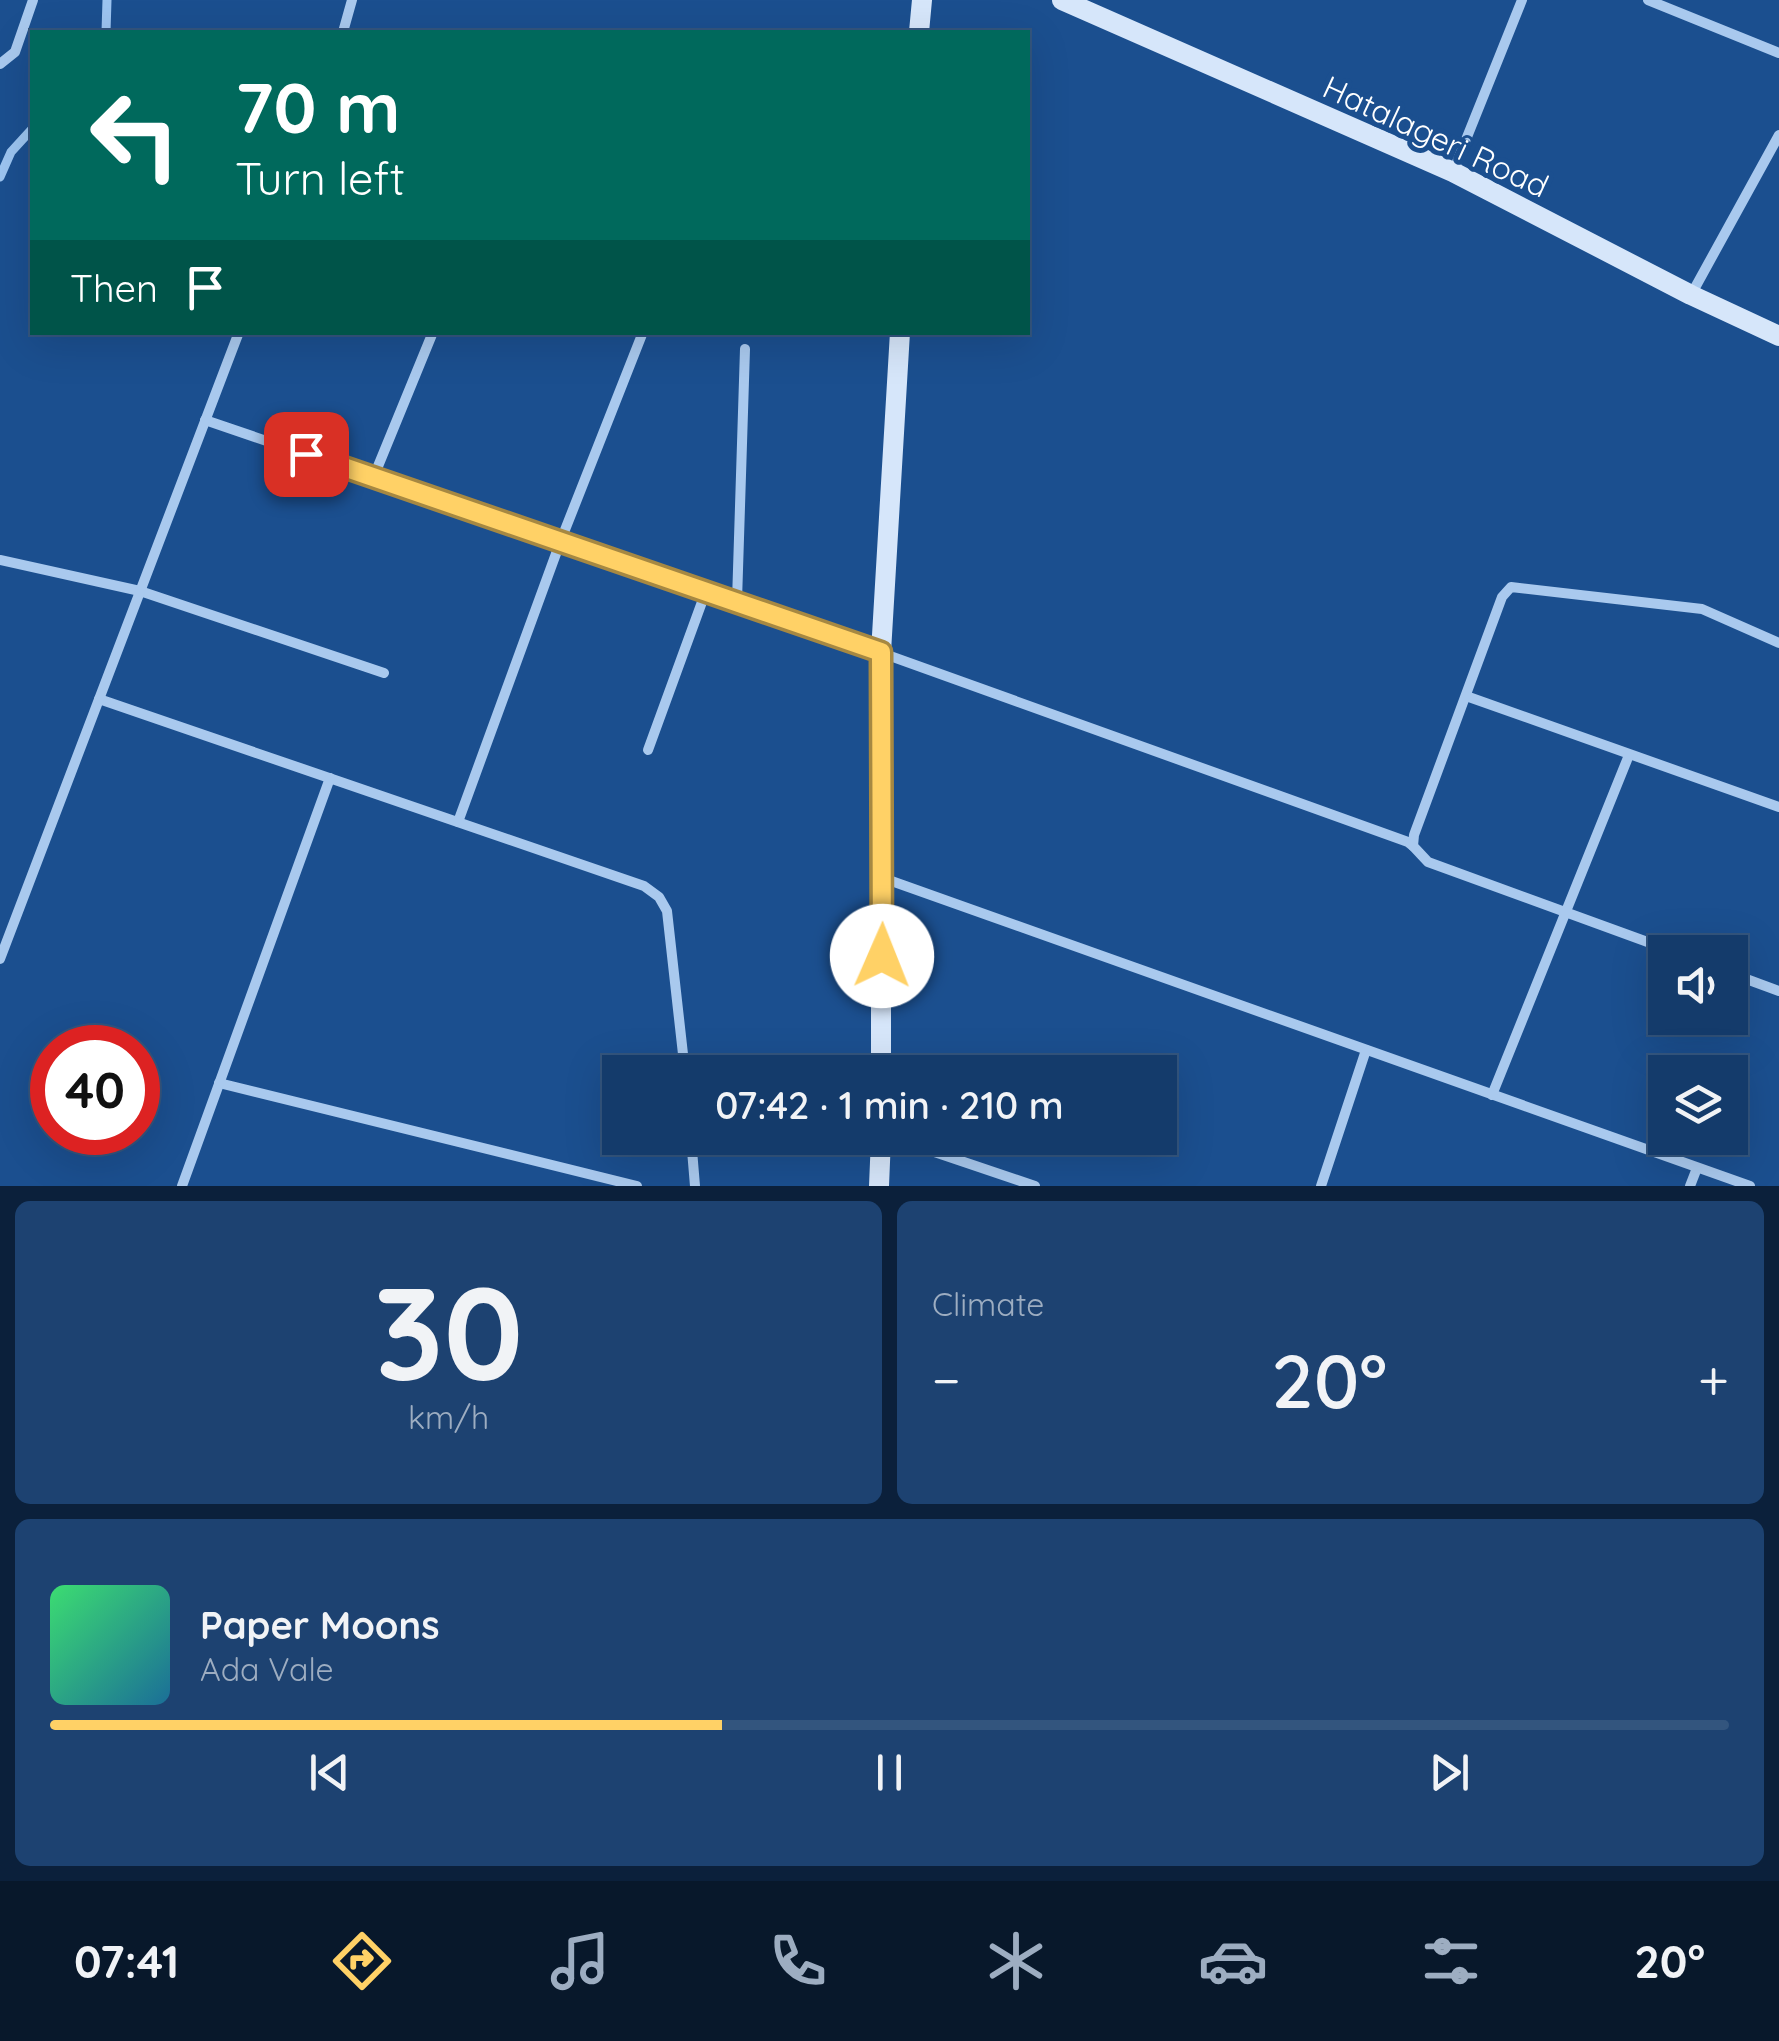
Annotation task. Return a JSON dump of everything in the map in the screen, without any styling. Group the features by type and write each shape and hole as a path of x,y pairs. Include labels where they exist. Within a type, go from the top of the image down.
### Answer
{"street":[{"path":"0,64 15,52 33,0"},
{"path":"344,30 352,0"},
{"path":"920,30 922,0"},
{"name":"Hatalageri Road","path":"1062,0 1453,172 1779,336"},
{"path":"1453,172 1522,0"},
{"path":"1648,0 1779,54"},
{"path":"1691,294 1779,135"},
{"path":"0,959 237,335"},
{"path":"374,476 431,335"},
{"path":"458,822 560,540 642,335"},
{"path":"882,1055 881,652 900,335"},
{"path":"737,601 745,350"},
{"path":"206,420 737,601 1408,842 1428,862 1648,942"},
{"path":"0,560 140,591 384,673"},
{"path":"1413,846 1502,596 1511,586 1702,609 1779,644"},
{"path":"648,750 706,591"},
{"path":"1466,696 1779,807"},
{"path":"99,699 644,886 658,896 667,911 683,1055"},
{"path":"1492,1095 1629,755"},
{"path":"182,1186 330,778"},
{"path":"883,878 1750,1186"},
{"path":"1748,980 1779,991"},
{"path":"1321,1186 1366,1050"},
{"path":"219,1083 637,1186"},
{"path":"693,1155 696,1186"},
{"path":"880,1186 881,1155"},
{"path":"943,1155 1035,1186"},
{"path":"1690,1186 1697,1168"}],"waterway":[{"path":"106,30 107,0"},
{"path":"0,177 11,152 30,131"}],"route":[{"path":"306,454 881,652 882,956"}]}
